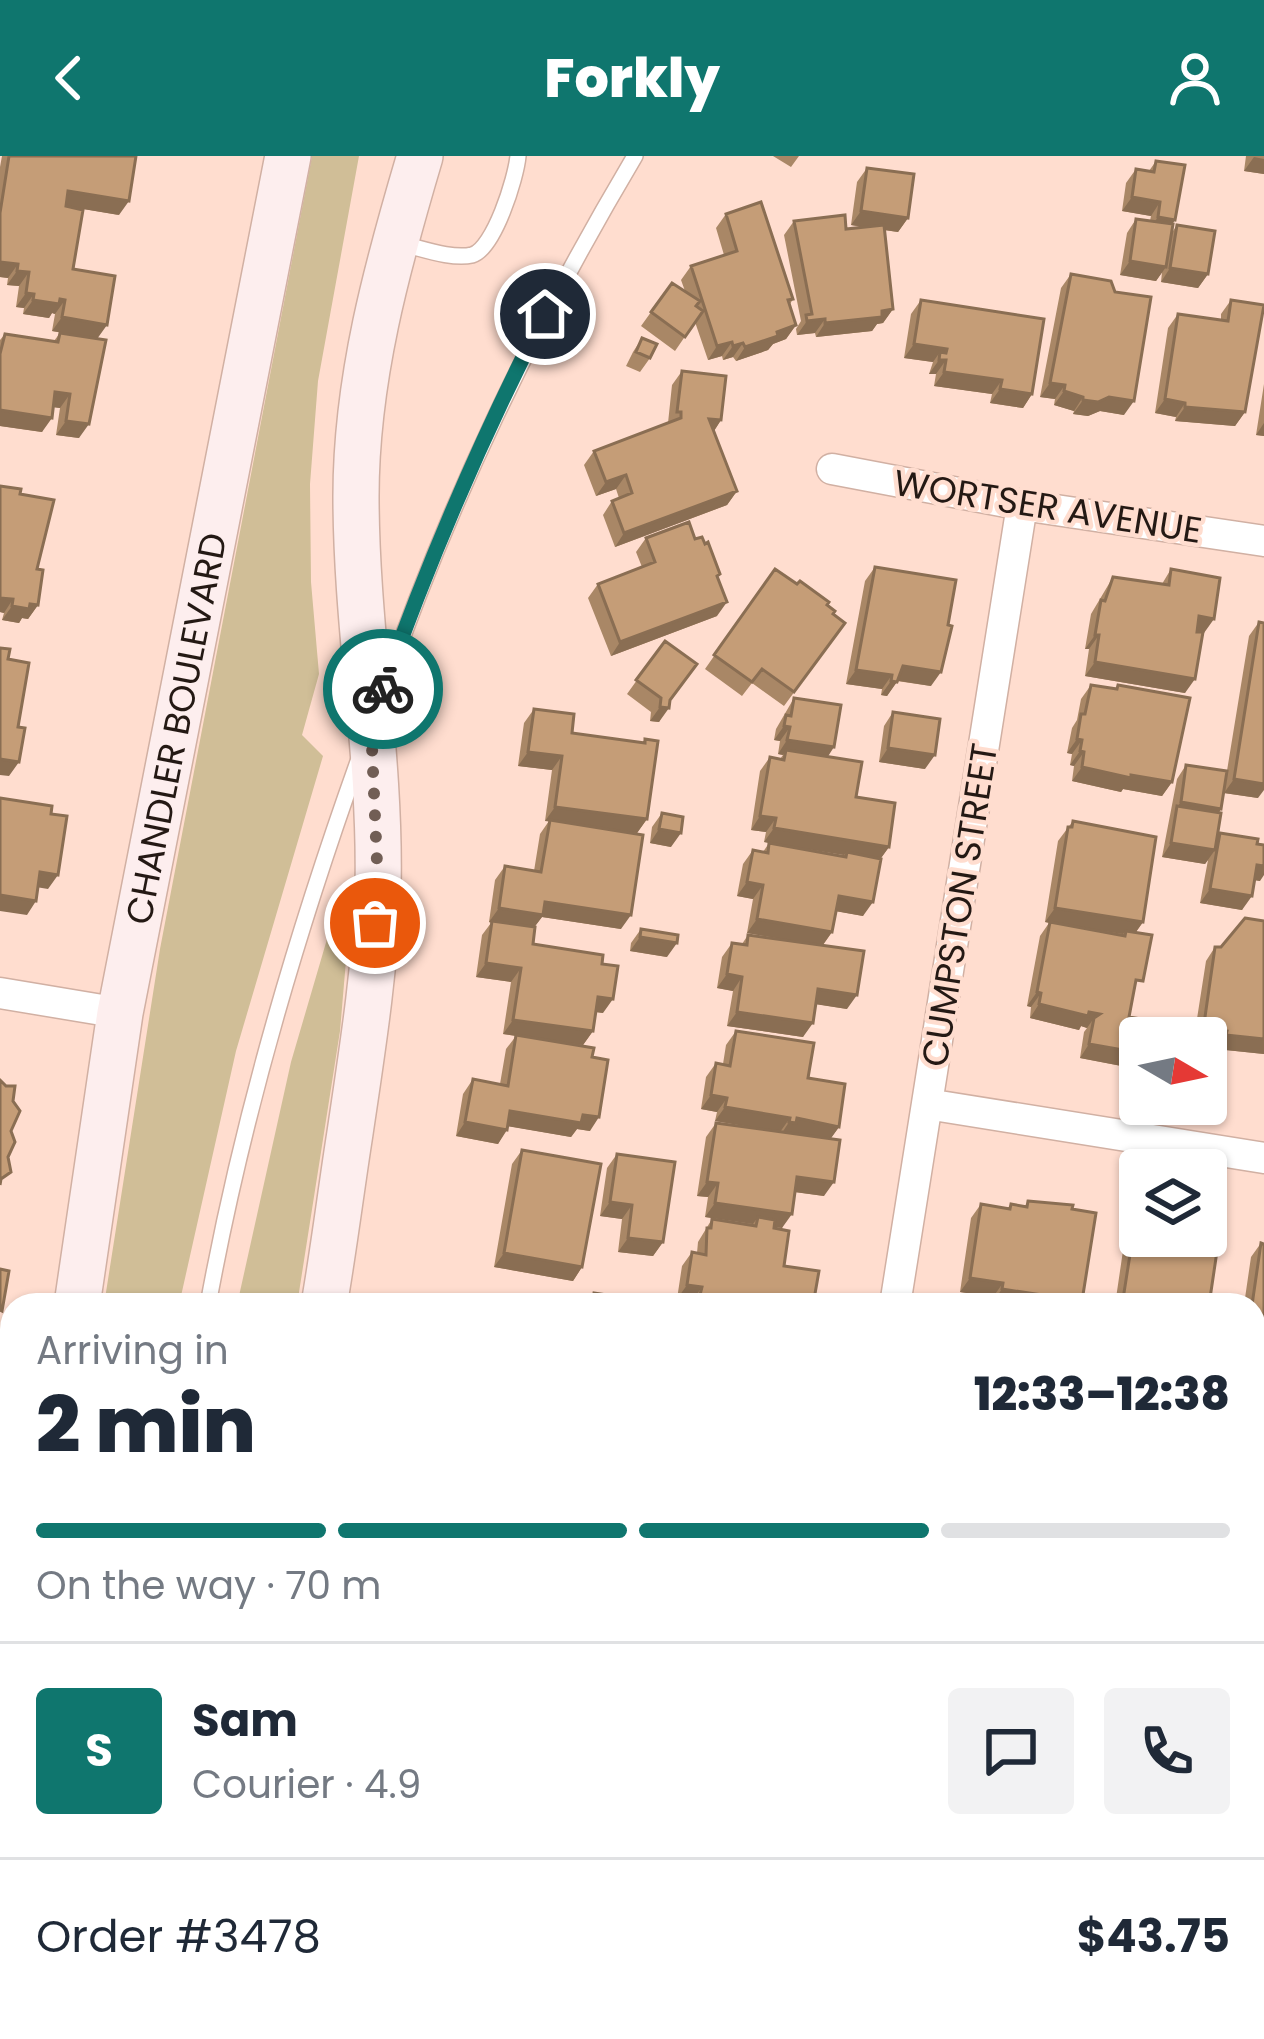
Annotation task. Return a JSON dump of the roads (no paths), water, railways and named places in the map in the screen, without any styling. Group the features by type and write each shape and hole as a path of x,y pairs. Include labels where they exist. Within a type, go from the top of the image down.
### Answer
{"street":[{"name":"CHANDLER BOULEVARD","path":"79,1293 120,1013 288,156"},
{"path":"325,1293 370,996 378,886 371,724 357,570 356,490 364,390 394,242 420,156"},
{"name":"WORTSER AVENUE","path":"832,470 1022,505 1264,541"},
{"name":"CUMPSTON STREET","path":"897,1293 1022,505"},
{"path":"0,993 120,1013"},
{"path":"927,1104 1264,1158"}],"lane":[{"path":"394,242 470,256 486,247 517,175 518,156"},
{"path":"210,1293 276,1005 422,580 482,439 566,272 635,156"}]}
